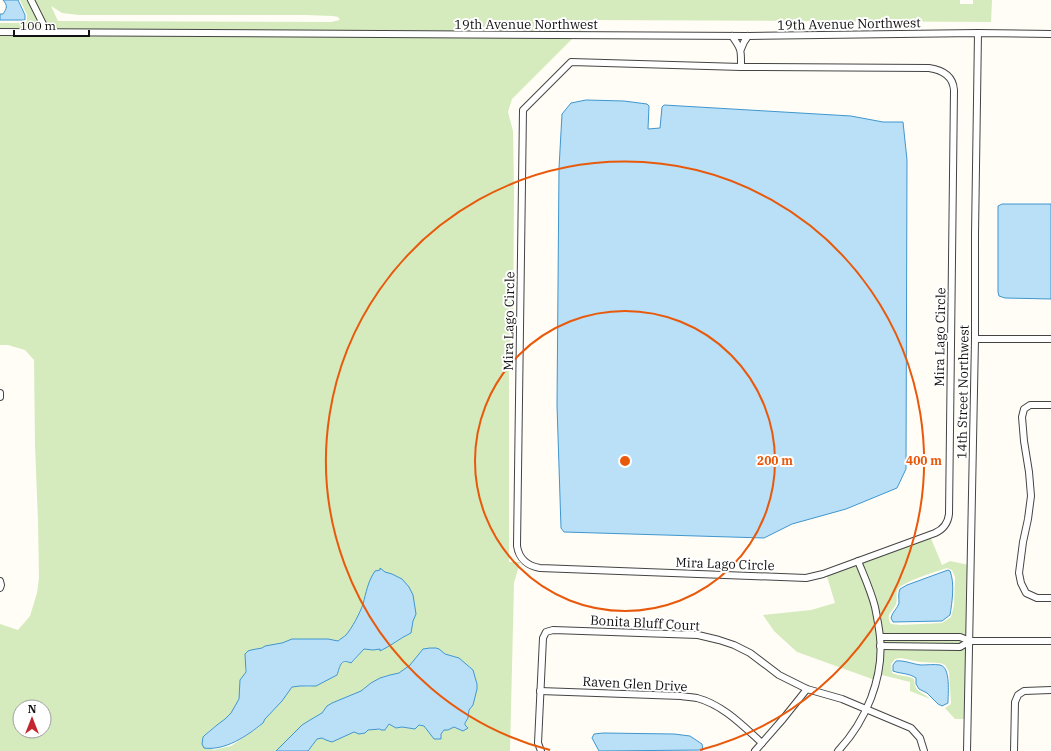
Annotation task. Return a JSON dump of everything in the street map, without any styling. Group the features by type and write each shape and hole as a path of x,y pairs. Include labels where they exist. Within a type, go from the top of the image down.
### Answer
{"street":[{"path":"31,0 47,32"},
{"name":"19th Avenue Northwest","path":"0,32 732,36 978,33 1051,34"},
{"name":"14th Street Northwest","path":"968,751 975,339 978,33"},
{"path":"732,36 741,49"},
{"path":"741,67 741,49 748,36"},
{"name":"Mira Lago Circle","path":"571,62 741,67 934,69 946,74 952,82 954,87 948,518 944,527 935,534 823,574 806,578 540,568 533,566 525,562 520,556 517,546 523,110 571,62"},
{"path":"975,339 1051,338"},
{"path":"1051,405 1030,405 1024,409 1022,417 1031,496 1019,573 1020,583 1026,593 1037,598 1051,598"},
{"path":"838,751 854,732 866,709 873,692 879,668 880,637 874,606 858,561"},
{"path":"0,581 0,588"},
{"name":"Bonita Bluff Court","path":"541,751 538,743 543,638 546,632 553,630 698,635 719,640 750,653 779,675 807,689 842,699 911,728 920,738 924,751"},
{"path":"880,637 960,637 970,641 1051,641"},
{"path":"880,646 960,647 970,641"},
{"path":"755,751 807,689"},
{"path":"1014,751 1015,702 1018,695 1024,690 1051,690"},
{"name":"Raven Glen Drive","path":"540,691 681,696 697,698 713,704 723,710 762,743"}],"green space":[{"path":"20,0 28,0 43,29 0,29 0,23 25,23 27,21 27,15"},
{"path":"34,0 960,0 960,4 973,4 973,0 992,0 991,22 591,20 579,32 49,29","holes":["51,6 62,13 79,15 306,15 333,16 338,17 340,20 331,22 58,21"]},
{"path":"0,35 573,38 512,99 508,112 513,131 514,192 513,334 509,344 509,562 520,562 514,583 510,751 308,751 317,739 322,738 326,740 354,732 359,734 365,733 368,730 386,730 389,724 396,728 402,727 415,729 419,725 424,726 434,739 441,739 441,734 444,730 454,727 461,730 467,728 466,724 469,716 469,710 476,694 473,670 456,657 445,654 436,648 423,649 406,669 382,678 370,684 361,691 327,706 322,713 302,725 276,751 0,751 0,624 18,630 30,616 37,593 39,578 34,360 25,350 8,345 0,345","holes":["377,570 392,574 416,614 411,633 389,647 373,650 364,649 354,661 341,663 339,670 310,687 292,687 282,701 258,728 231,746 213,750 203,737 227,717 236,704 244,679 245,654 251,650 282,643 292,639 328,639 338,641 346,635 356,621 363,605 369,582"]},
{"path":"930,536 942,565 950,561 969,565 967,637 960,634 906,634 964,641 959,644 906,649 959,650 967,646 966,719 955,719 945,708 951,703 949,672 945,665 901,658 895,659 891,664 892,673 914,679 917,690 930,699 910,691 910,682 878,674 875,680 797,652 774,631 763,615 811,610 835,603 826,573","holes":["947,568 952,570 955,577 954,605 951,617 942,623 891,624 889,615 895,607 897,591 901,586"]}],"water":[{"path":"3,0 18,0 25,15 25,20 0,20 0,14 3,14 6,7"},
{"path":"586,100 624,101 647,104 649,106 648,129 660,128 662,107 664,105 851,116 883,122 903,122 907,160 906,469 897,488 846,509 792,524 764,538 564,532 561,528 557,405 559,168 562,114 571,103"},
{"path":"1002,204 1051,204 1051,299 1005,298 999,296 998,206"},
{"path":"380,568 385,572 402,579 409,587 413,595 416,614 411,633 380,651 380,649 364,649 351,663 343,662 337,675 316,686 292,687 263,723 250,733 228,745 204,748 202,744 203,737 231,713 239,699 240,680 246,672 245,654 251,650 282,643 292,639 328,639 338,641 346,635 358,616 371,579 375,571 380,570"},
{"path":"948,570 952,576 953,587 950,615 942,621 893,622 891,618 899,603 900,589"},
{"path":"423,649 439,649 445,654 459,658 473,670 477,689 473,705 469,710 468,718 465,723 468,728 463,731 454,727 444,730 441,734 441,739 434,739 424,726 419,725 415,729 402,727 396,728 389,724 385,730 368,730 365,733 359,734 354,732 332,742 322,738 317,739 308,751 276,751 302,725 322,713 327,706 361,691 380,678 399,673 410,665"},
{"path":"896,661 921,665 940,665 944,667 948,681 948,703 942,706 938,704 927,693 919,689 916,684 916,678 911,675 893,671 893,665"},
{"path":"594,734 674,734 690,736 702,744 703,750 599,751 592,738"}]}
